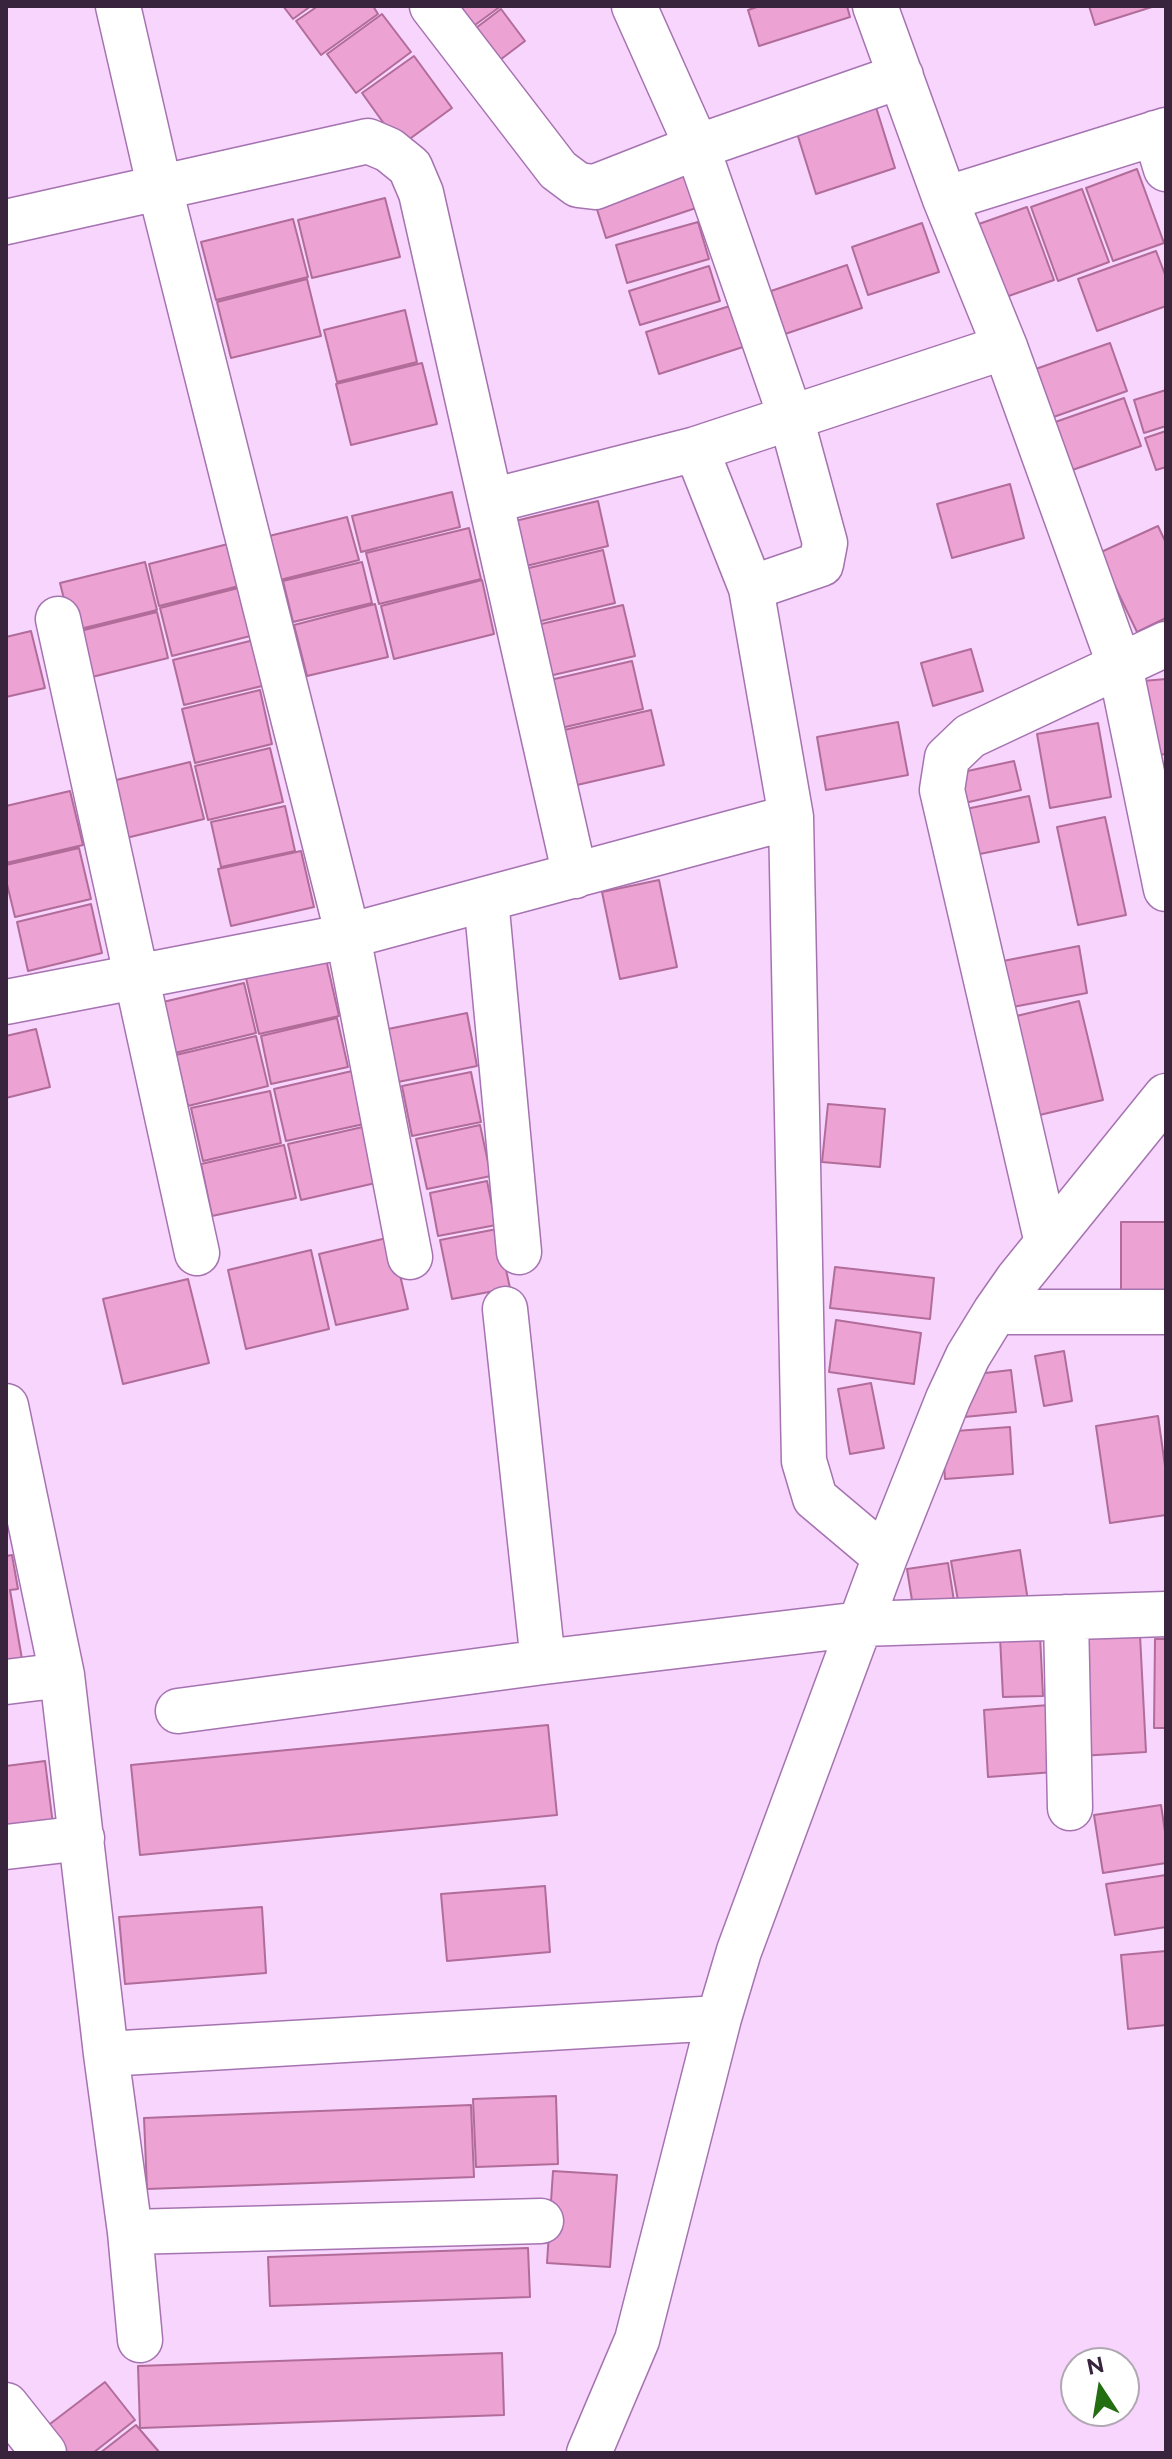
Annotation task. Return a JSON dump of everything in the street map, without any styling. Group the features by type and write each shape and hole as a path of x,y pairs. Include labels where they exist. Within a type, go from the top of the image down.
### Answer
{"street":[{"path":"118,6 160,189 348,936 410,1257"},
{"path":"432,6 558,170 578,185 595,187 697,147 901,76"},
{"path":"634,6 697,147 791,418 825,543 821,564 751,588"},
{"path":"875,6 945,199 1005,347 1120,666 1166,889"},
{"path":"6,222 368,141 389,150 410,167 421,193 575,876"},
{"path":"945,199 1162,144"},
{"path":"491,501 696,449 1005,347"},
{"path":"696,449 751,588 791,817 804,1461 815,1498 885,1557"},
{"path":"58,619 197,1253"},
{"path":"1047,1243 942,790 947,758 970,736 1166,644"},
{"path":"6,1002 348,936 791,817"},
{"path":"486,899 519,1252"},
{"path":"589,2453 637,2340 739,1951 885,1557 948,1399 968,1356 995,1312 1166,1096"},
{"path":"505,1309 543,1662"},
{"path":"995,1312 1166,1312"},
{"path":"7,1414 62,1675 130,2232 140,2340"},
{"path":"178,1711 543,1662 861,1624 1166,1614"},
{"path":"1066,1617 1070,1808"},
{"path":"6,1682 62,1675"},
{"path":"6,1847 82,1838"},
{"path":"106,2054 719,2018"},
{"path":"130,2232 541,2221"},
{"path":"6,2405 44,2453"}],"building":[{"path":"283,6 311,6 293,19"},
{"path":"318,6 373,6 378,14 321,55 296,21"},
{"path":"444,6 501,6 464,33"},
{"path":"760,6 847,6 850,17 759,46 748,10"},
{"path":"1089,6 1155,6 1095,25"},
{"path":"501,9 525,41 492,66 468,34"},
{"path":"382,14 411,52 356,93 327,54"},
{"path":"414,56 452,108 400,146 362,93"},
{"path":"875,104 895,168 816,194 796,130"},
{"path":"1137,169 1164,243 1113,261 1086,188"},
{"path":"685,174 696,208 606,238 595,203"},
{"path":"1082,189 1109,262 1058,281 1031,207"},
{"path":"385,198 400,257 312,278 298,220"},
{"path":"1027,207 1054,280 1003,298 976,225"},
{"path":"293,219 308,277 216,300 201,242"},
{"path":"698,222 709,259 627,283 616,245"},
{"path":"922,223 939,272 868,295 852,247"},
{"path":"1156,251 1166,277 1166,306 1097,331 1078,279"},
{"path":"847,265 862,308 785,334 771,291"},
{"path":"709,266 720,301 640,325 629,291"},
{"path":"307,279 321,336 231,358 217,302"},
{"path":"730,306 743,347 659,374 646,332"},
{"path":"405,310 417,362 337,382 324,330"},
{"path":"1110,343 1127,391 1045,420 1027,372"},
{"path":"422,363 437,424 351,445 336,384"},
{"path":"1166,390 1166,426 1144,433 1134,400"},
{"path":"1124,398 1141,446 1058,475 1041,427"},
{"path":"1166,431 1166,467 1156,470 1145,438"},
{"path":"1010,484 1024,538 952,558 937,504"},
{"path":"452,492 460,527 361,552 352,516"},
{"path":"598,501 608,546 522,567 511,522"},
{"path":"347,517 359,560 280,580 269,536"},
{"path":"1158,526 1166,543 1166,618 1137,632 1099,553"},
{"path":"469,528 481,579 379,604 366,553"},
{"path":"228,544 239,586 159,606 149,564"},
{"path":"603,550 615,603 537,622 525,569"},
{"path":"145,562 157,610 72,631 60,583"},
{"path":"362,562 372,603 293,622 283,581"},
{"path":"482,580 494,634 394,659 381,606"},
{"path":"246,586 258,634 172,656 160,608"},
{"path":"375,604 388,657 307,676 294,625"},
{"path":"623,605 635,656 549,676 537,625"},
{"path":"157,612 168,658 88,678 76,632"},
{"path":"31,631 45,688 6,697 6,637"},
{"path":"254,640 266,685 184,705 173,660"},
{"path":"971,649 983,691 933,706 921,663"},
{"path":"632,661 643,709 561,728 550,680"},
{"path":"1166,679 1166,754 1150,756 1143,681"},
{"path":"260,690 272,744 195,763 182,709"},
{"path":"651,710 664,765 577,785 564,730"},
{"path":"898,722 908,775 826,790 817,737"},
{"path":"1098,723 1111,797 1050,808 1037,734"},
{"path":"270,748 283,802 208,820 195,766"},
{"path":"1014,761 1021,790 956,805 949,775"},
{"path":"190,762 204,819 122,839 108,782"},
{"path":"70,791 83,845 6,863 6,806"},
{"path":"1029,796 1039,842 970,856 961,810"},
{"path":"285,806 295,851 221,867 211,822"},
{"path":"1105,817 1126,915 1078,925 1057,827"},
{"path":"79,848 91,899 15,917 6,880 6,865"},
{"path":"301,851 314,907 231,926 218,869"},
{"path":"659,880 677,967 620,979 602,892"},
{"path":"91,904 102,953 28,971 17,922"},
{"path":"1079,946 1087,993 1002,1009 993,963"},
{"path":"326,959 339,1016 259,1034 246,978"},
{"path":"244,983 256,1033 175,1053 163,1002"},
{"path":"1079,1001 1103,1100 1027,1118 1004,1019"},
{"path":"467,1013 477,1066 398,1082 388,1029"},
{"path":"337,1018 348,1067 271,1084 261,1036"},
{"path":"36,1029 50,1087 6,1098 6,1036"},
{"path":"256,1036 268,1086 188,1106 176,1055"},
{"path":"352,1071 364,1124 286,1141 274,1089"},
{"path":"471,1072 481,1122 412,1136 402,1086"},
{"path":"270,1091 281,1143 203,1161 191,1108"},
{"path":"828,1104 885,1109 880,1167 822,1162"},
{"path":"480,1125 491,1176 427,1189 416,1139"},
{"path":"367,1126 380,1182 301,1200 288,1144"},
{"path":"284,1145 296,1198 212,1216 201,1164"},
{"path":"487,1181 496,1225 438,1236 430,1193"},
{"path":"1121,1222 1166,1222 1166,1296 1121,1295"},
{"path":"497,1229 510,1288 452,1299 440,1240"},
{"path":"391,1237 408,1309 336,1325 319,1254"},
{"path":"311,1250 329,1329 246,1349 228,1270"},
{"path":"835,1267 934,1278 930,1319 830,1308"},
{"path":"188,1279 209,1363 123,1384 103,1299"},
{"path":"836,1320 921,1333 914,1384 829,1372"},
{"path":"1064,1351 1072,1401 1044,1406 1035,1356"},
{"path":"1011,1370 1016,1412 964,1417 959,1376"},
{"path":"871,1383 884,1448 850,1454 838,1389"},
{"path":"1158,1416 1166,1473 1166,1515 1110,1523 1096,1426"},
{"path":"1010,1427 1013,1474 945,1479 942,1432"},
{"path":"1020,1550 1028,1601 960,1612 951,1561"},
{"path":"12,1555 18,1589 10,1590 22,1659 6,1662 6,1556"},
{"path":"948,1563 955,1607 914,1613 907,1569"},
{"path":"1040,1635 1043,1696 1003,1697 1000,1637"},
{"path":"1140,1635 1146,1752 1080,1756 1074,1638"},
{"path":"1155,1639 1166,1639 1166,1728 1154,1728"},
{"path":"1049,1705 1054,1772 988,1777 984,1710"},
{"path":"548,1725 557,1815 140,1855 131,1765"},
{"path":"45,1761 54,1833 6,1839 6,1766"},
{"path":"1161,1805 1166,1863 1103,1873 1094,1815"},
{"path":"1166,1875 1166,1927 1115,1935 1106,1884"},
{"path":"545,1886 550,1952 447,1961 441,1894"},
{"path":"262,1907 266,1973 125,1984 119,1917"},
{"path":"1166,1951 1166,2025 1128,2029 1121,1955"},
{"path":"556,2096 558,2164 476,2167 473,2099"},
{"path":"471,2105 474,2177 147,2189 144,2118"},
{"path":"553,2171 617,2175 610,2267 547,2263"},
{"path":"528,2248 530,2297 270,2306 268,2257"},
{"path":"502,2353 504,2415 140,2428 138,2366"},
{"path":"105,2382 135,2420 93,2453 60,2453 42,2430"},
{"path":"136,2425 160,2453 100,2453"}]}
